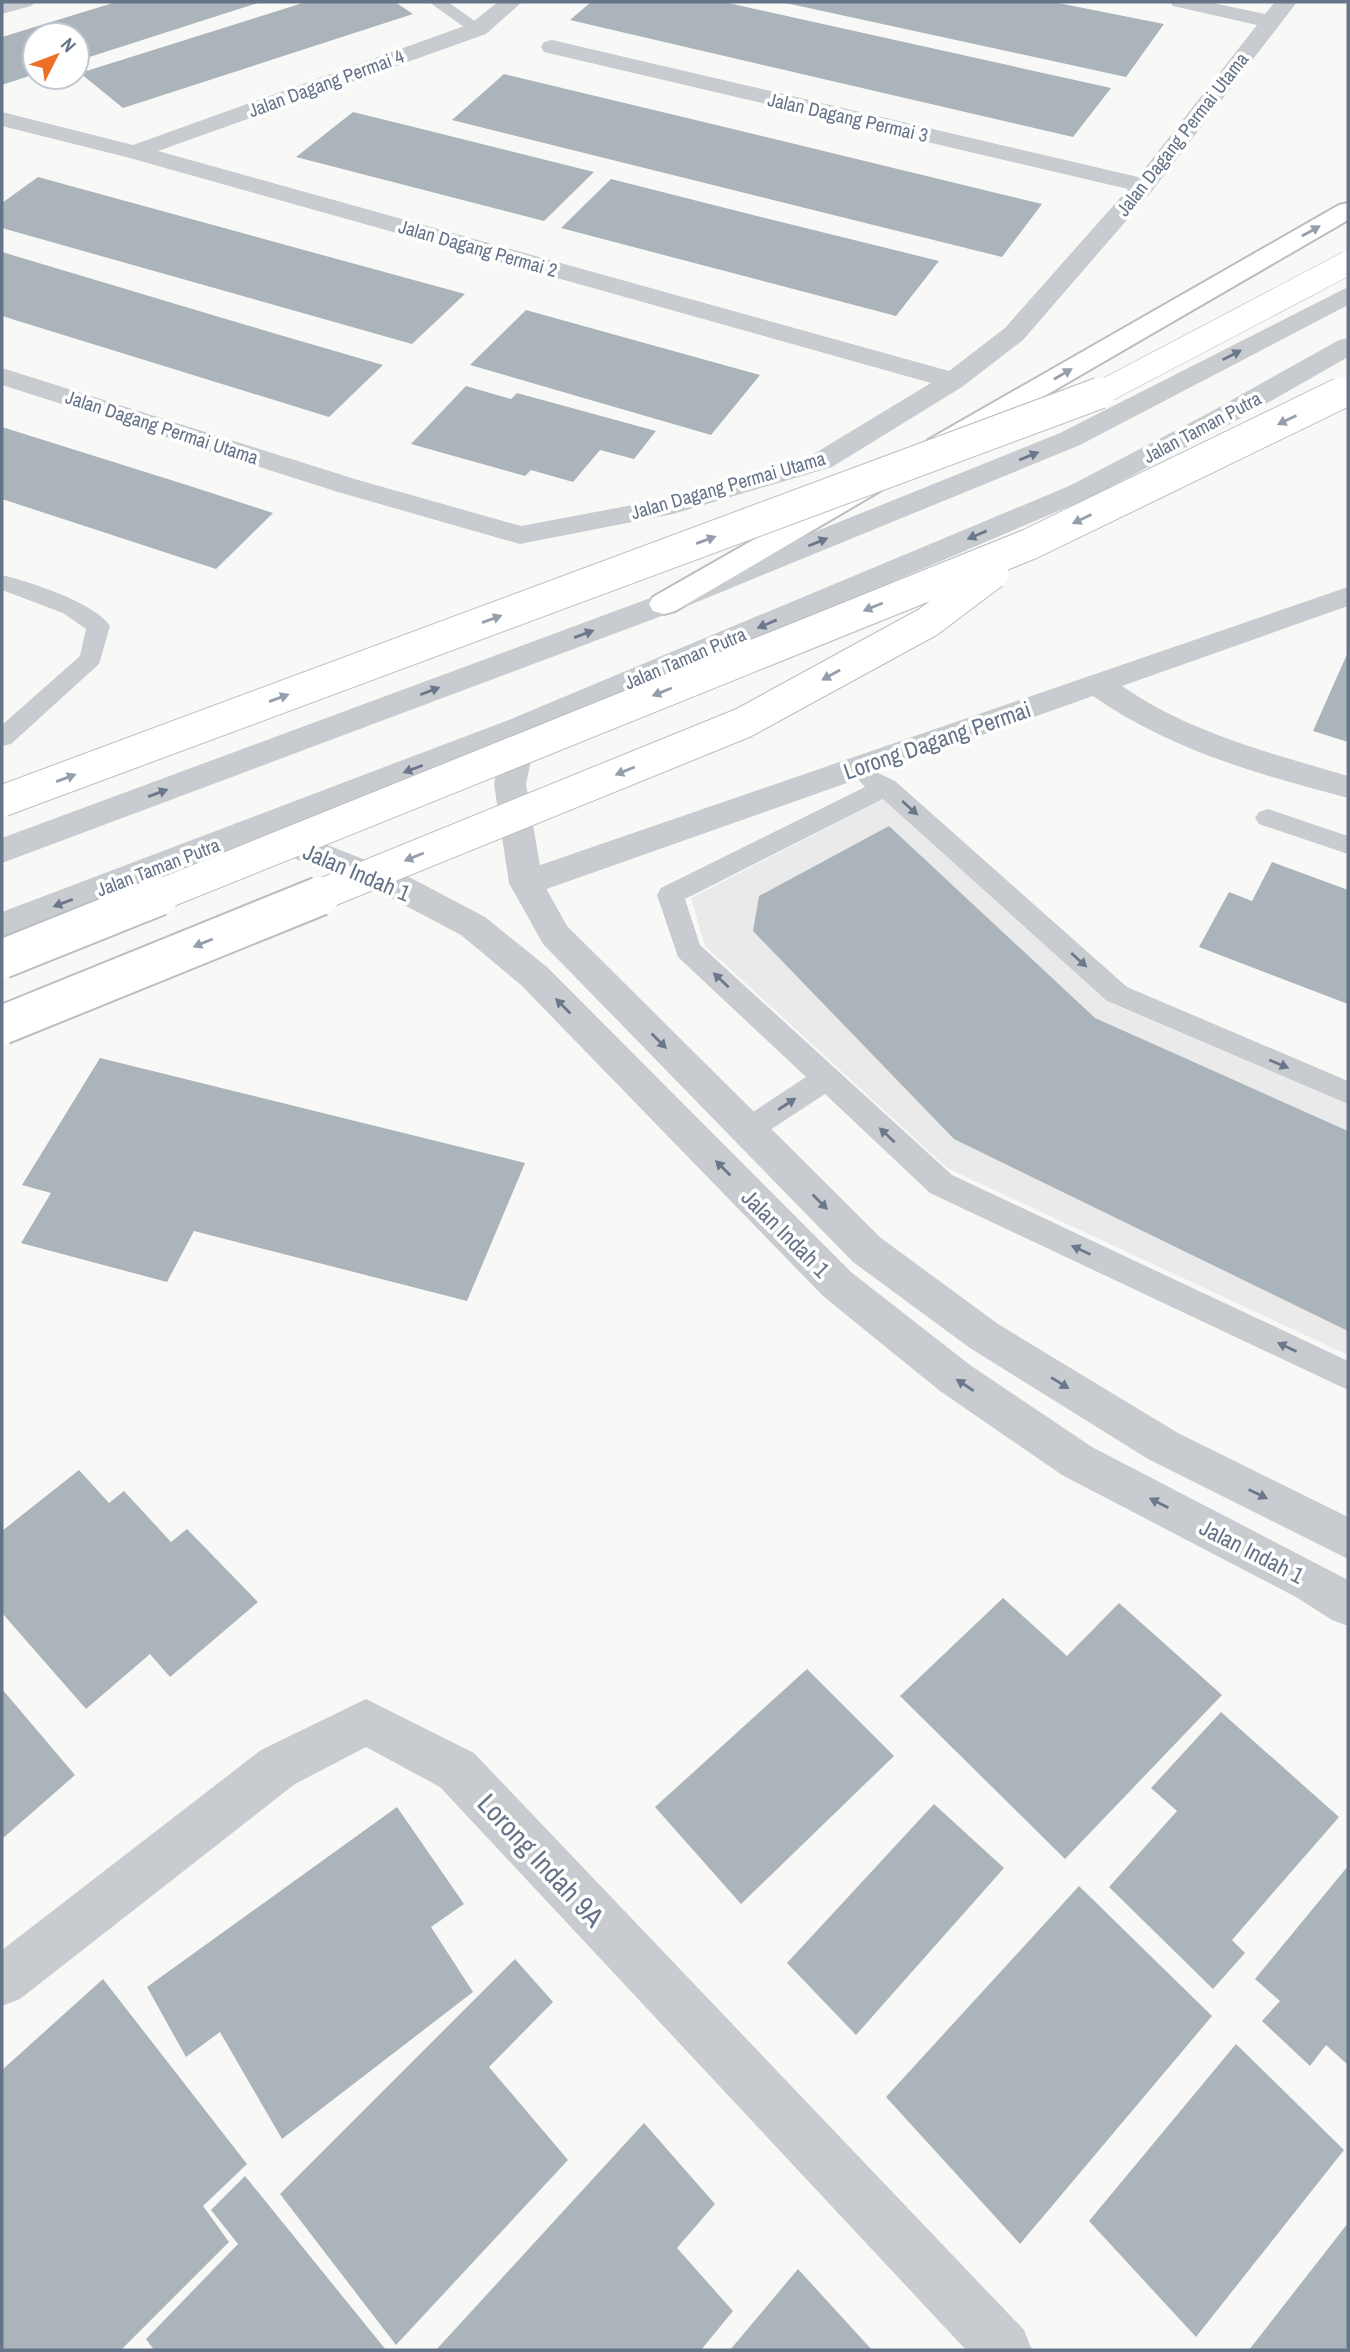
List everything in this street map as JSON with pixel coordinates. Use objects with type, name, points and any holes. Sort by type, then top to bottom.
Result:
[{"type":"highway","points":[[664,604],[1348,210]]},
{"type":"highway","points":[[2,801],[1097,395],[1348,263]]},
{"type":"highway","points":[[2,959],[1030,544],[1348,390]]},
{"type":"highway","points":[[2,1025],[743,723],[928,622],[1030,544]]},
{"type":"street","points":[[2,8],[24,2]]},
{"type":"street","name":"Jalan Dagang Permai 4","points":[[134,152],[478,29],[511,2]]},
{"type":"street","points":[[1180,2],[1271,22]]},
{"type":"street","name":"Jalan Dagang Permai Utama","points":[[2,376],[348,486],[520,534],[663,508],[822,461],[953,381],[1014,334],[1144,186],[1286,2]]},
{"type":"street","name":"Jalan Dagang Permai 3","points":[[552,47],[1144,186]]},
{"type":"street","name":"Jalan Dagang Permai 2","points":[[2,119],[134,152],[953,381]]},
{"type":"street","points":[[2,851],[664,604],[1070,439],[1348,295]]},
{"type":"street","name":"Jalan Taman Putra","points":[[2,926],[522,727],[1079,492],[1215,421],[1348,346]]},
{"type":"street","name":"Lorong Dagang Permai","points":[[526,883],[1348,596]]},
{"type":"street","points":[[1097,684],[1133,709],[1214,747],[1348,787]]},
{"type":"street","name":"Jalan Indah 1","points":[[522,727],[510,784],[526,883],[555,935],[867,1250],[984,1336],[1163,1447],[1348,1539]]},
{"type":"street","name":"Jalan Indah 1","points":[[255,829],[399,887],[472,926],[534,976],[837,1284],[955,1378],[1077,1461],[1312,1582],[1348,1605]]},
{"type":"street","name":"Lorong Indah 9A","points":[[2,1980],[278,1767],[366,1722],[457,1770],[1004,2350]]},
{"type":"lane","points":[[437,2],[478,29]]},
{"type":"lane","points":[[2,582],[71,608],[98,626],[91,659],[2,738]]},
{"type":"lane","points":[[855,769],[887,787],[1117,994],[1348,1093]]},
{"type":"lane","points":[[887,787],[670,895],[688,950],[941,1184],[1348,1376]]},
{"type":"lane","points":[[1268,818],[1348,845]]},
{"type":"lane","points":[[748,1130],[826,1078]]},
{"type":"shaded area","points":[[884,799],[1110,1003],[1348,1104],[1348,1355],[947,1168],[705,946],[691,898]]},
{"type":"building","points":[[116,2],[261,2],[91,57],[91,21],[54,21]]},
{"type":"building","points":[[306,2],[395,2],[413,14],[123,108],[91,82],[91,70]]},
{"type":"building","points":[[591,2],[724,2],[1111,88],[1073,137],[570,20]]},
{"type":"building","points":[[781,2],[1053,2],[1164,24],[1126,77]]},
{"type":"building","points":[[21,31],[21,79],[2,85],[2,37]]},
{"type":"building","points":[[504,74],[1042,204],[1002,257],[452,120]]},
{"type":"building","points":[[353,112],[594,172],[544,221],[296,157]]},
{"type":"building","points":[[38,177],[465,294],[412,344],[2,228],[2,203]]},
{"type":"building","points":[[611,179],[939,261],[896,316],[561,228]]},
{"type":"building","points":[[2,252],[383,365],[329,417],[2,316]]},
{"type":"building","points":[[526,310],[760,375],[711,435],[470,365]]},
{"type":"building","points":[[466,386],[511,399],[517,393],[656,431],[634,459],[600,450],[573,482],[531,470],[525,476],[411,444]]},
{"type":"building","points":[[2,427],[273,513],[216,569],[2,499]]},
{"type":"building","points":[[1348,652],[1348,742],[1313,731]]},
{"type":"building","points":[[889,826],[1095,1018],[1348,1131],[1348,1331],[954,1139],[753,931],[759,896]]},
{"type":"building","points":[[1272,862],[1348,890],[1348,1004],[1199,947],[1229,892],[1252,901]]},
{"type":"building","points":[[100,1058],[525,1163],[467,1301],[194,1231],[167,1282],[21,1243],[51,1193],[22,1185]]},
{"type":"building","points":[[79,1470],[109,1503],[124,1491],[171,1542],[187,1529],[258,1602],[170,1677],[150,1654],[86,1709],[2,1613],[2,1531]]},
{"type":"building","points":[[1003,1598],[1067,1656],[1119,1603],[1222,1695],[1065,1859],[900,1696]]},
{"type":"building","points":[[807,1669],[894,1756],[741,1904],[655,1807]]},
{"type":"building","points":[[2,1689],[75,1775],[2,1839]]},
{"type":"building","points":[[1221,1712],[1339,1817],[1232,1940],[1245,1953],[1213,1989],[1109,1887],[1177,1811],[1151,1788]]},
{"type":"building","points":[[934,1804],[1004,1868],[856,2035],[787,1963]]},
{"type":"building","points":[[397,1807],[464,1904],[431,1927],[473,1992],[282,2139],[220,2032],[186,2057],[147,1987]]},
{"type":"building","points":[[1348,1866],[1348,2065],[1326,2045],[1310,2066],[1262,2021],[1280,2001],[1255,1979]]},
{"type":"building","points":[[1079,1886],[1212,2016],[1020,2244],[886,2097]]},
{"type":"building","points":[[515,1959],[553,2002],[489,2067],[568,2160],[396,2345],[280,2194]]},
{"type":"building","points":[[103,1979],[247,2164],[203,2206],[229,2242],[121,2350],[2,2350],[2,2070]]},
{"type":"building","points":[[1236,2044],[1344,2150],[1196,2337],[1089,2221]]},
{"type":"building","points":[[644,2123],[715,2204],[677,2248],[733,2311],[701,2350],[436,2350]]},
{"type":"building","points":[[245,2176],[386,2350],[154,2350],[146,2339],[238,2244],[211,2210]]},
{"type":"building","points":[[1348,2223],[1348,2350],[1249,2350]]},
{"type":"building","points":[[798,2269],[872,2350],[730,2350]]}]
